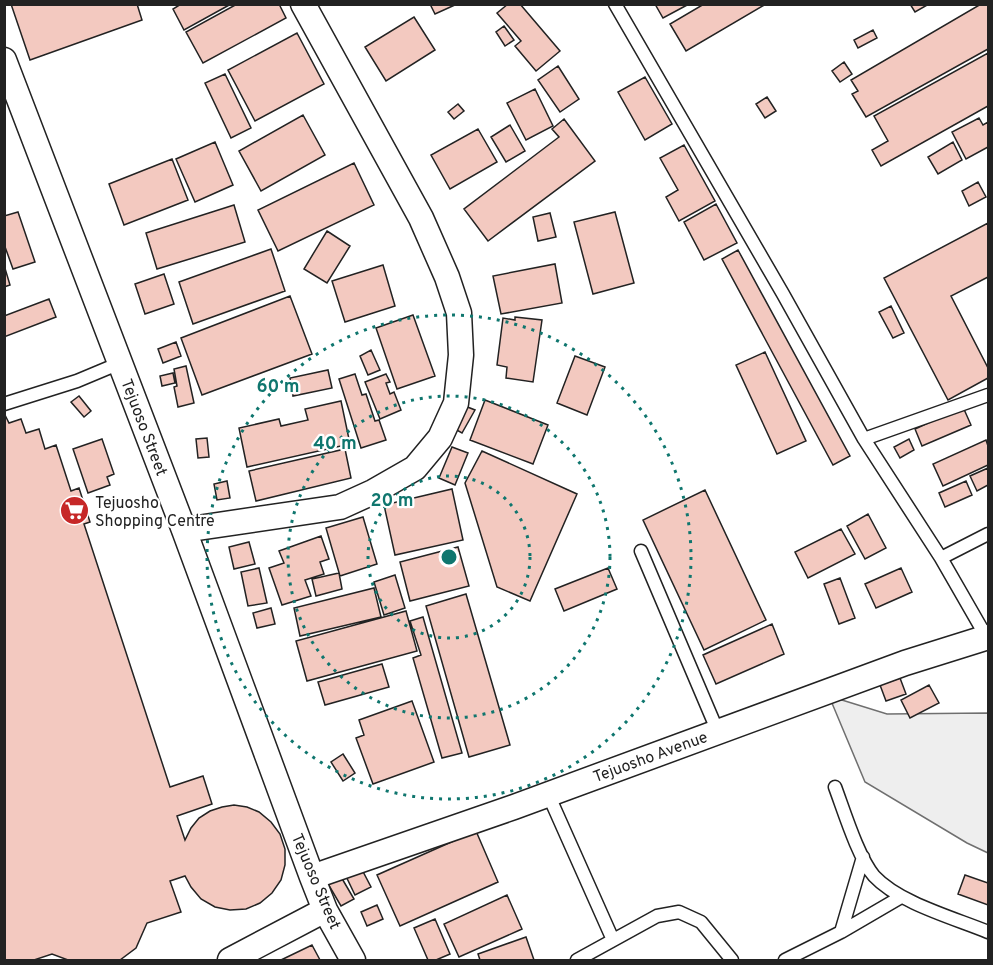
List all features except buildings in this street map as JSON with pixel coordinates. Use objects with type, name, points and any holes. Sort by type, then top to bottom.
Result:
[{"type":"street","points":[[184,530],[340,507],[373,492],[415,468],[440,438],[456,403],[461,355],[459,313],[447,277],[421,219],[303,4]]},
{"type":"street","name":"Tejuoso Street","points":[[4,60],[184,530],[312,877],[325,910],[353,960]]},
{"type":"street","name":"Tejuosho Avenue","points":[[312,877],[548,794],[906,663],[988,637]]},
{"type":"street","points":[[230,960],[325,910]]},
{"type":"lane","points":[[615,4],[864,439],[941,558],[988,637]]},
{"type":"lane","points":[[4,404],[77,381],[120,363]]},
{"type":"lane","points":[[864,439],[988,395]]},
{"type":"lane","points":[[941,558],[988,534]]},
{"type":"lane","points":[[641,551],[718,732]]},
{"type":"lane","points":[[835,788],[863,857],[874,875],[901,897],[988,932]]},
{"type":"lane","points":[[548,794],[613,940]]},
{"type":"lane","points":[[842,932],[863,857]]},
{"type":"lane","points":[[785,960],[842,932],[901,897]]},
{"type":"lane","points":[[577,960],[657,915],[680,912],[701,922],[732,960]]},
{"type":"shaded area","points":[[829,696],[887,714],[988,713],[988,853],[967,843],[865,782]]},
{"type":"place","name":"Tejuosho Shopping Centre","points":[[74,511]]}]
